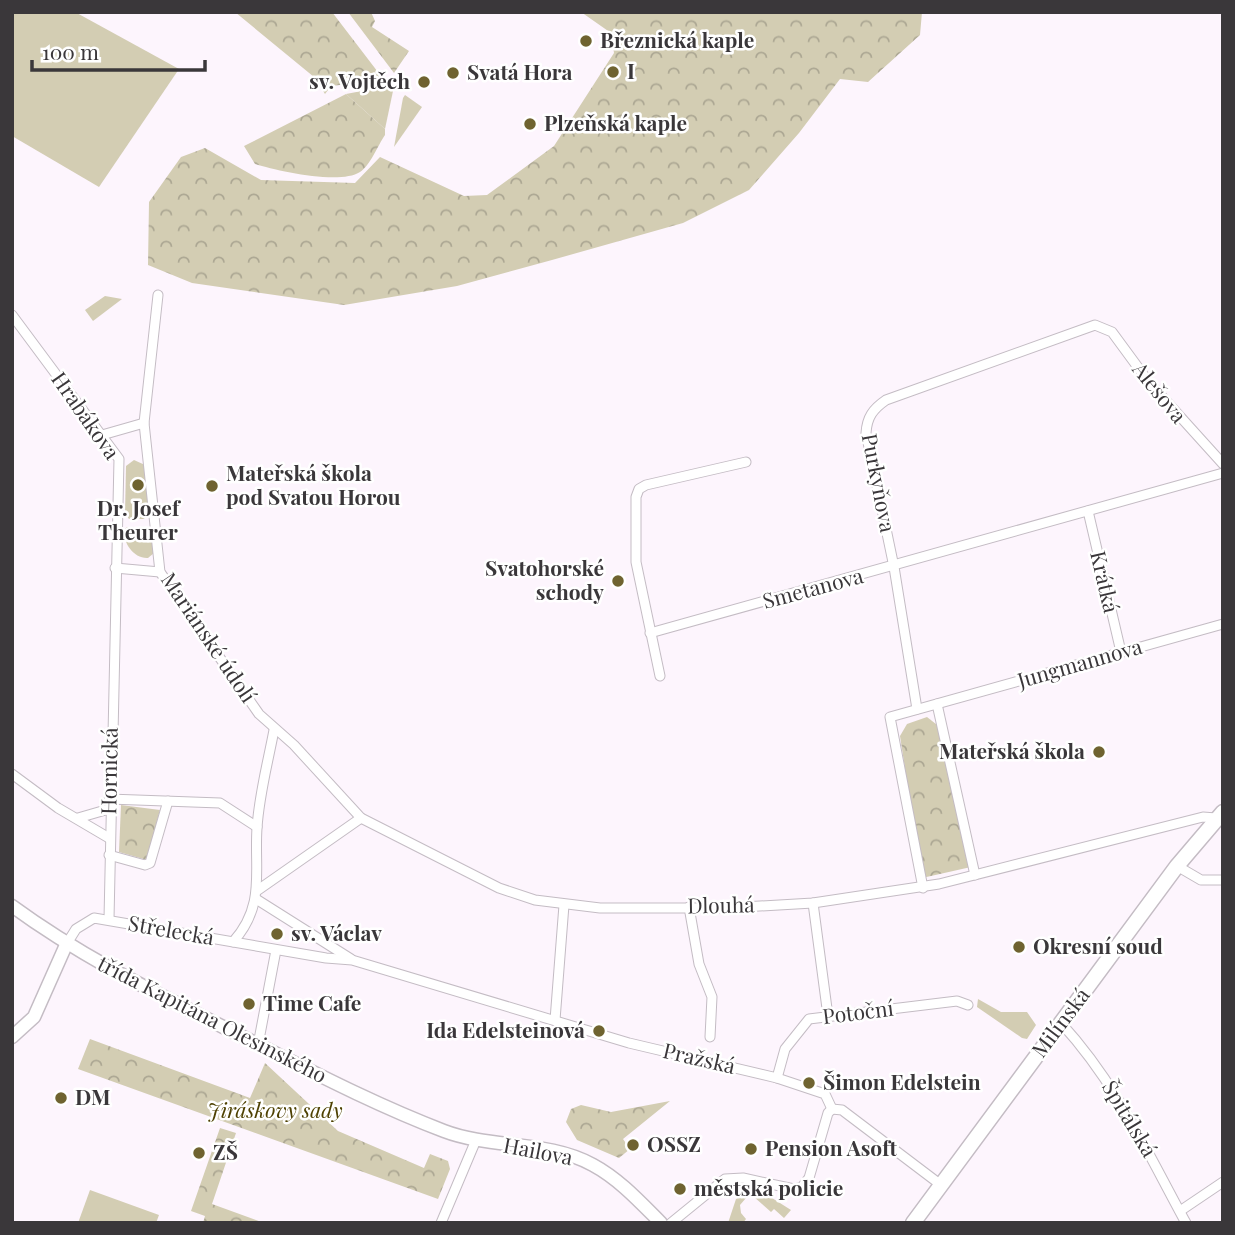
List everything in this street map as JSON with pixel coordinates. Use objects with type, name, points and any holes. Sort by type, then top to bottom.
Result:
[{"type":"main road","name":"Milínská","points":[[913,1223],[1177,866],[1219,815]]},
{"type":"main road","name":"třída Kapitána Olesinského","points":[[12,906],[66,945],[258,1045],[445,1132],[476,1140]]},
{"type":"main road","points":[[12,1037],[33,1017],[66,945]]},
{"type":"main road","name":"Hailova","points":[[476,1140],[554,1151],[591,1164],[618,1181],[661,1223]]},
{"type":"street","name":"Mariánské údolí","points":[[158,295],[144,423],[160,572],[259,714],[294,745],[361,818]]},
{"type":"street","name":"Hrabákova","points":[[12,315],[119,459],[115,568]]},
{"type":"street","name":"Alešova","points":[[1095,325],[1112,332],[1148,382],[1223,464]]},
{"type":"street","name":"Purkyňova","points":[[917,709],[894,567],[866,433],[871,413],[886,400],[1095,325]]},
{"type":"street","points":[[102,435],[144,423]]},
{"type":"street","points":[[660,676],[636,562],[636,497],[639,489],[746,462]]},
{"type":"street","name":"Smetanova","points":[[650,633],[1223,474]]},
{"type":"street","name":"Krátká","points":[[1088,511],[1121,652]]},
{"type":"street","points":[[115,568],[160,572]]},
{"type":"street","name":"Hornická","points":[[109,919],[115,568]]},
{"type":"street","name":"Jungmannova","points":[[923,888],[890,717],[1223,624]]},
{"type":"street","points":[[937,704],[975,875]]},
{"type":"street","points":[[257,895],[257,827],[274,730]]},
{"type":"street","points":[[12,774],[58,808],[109,838]]},
{"type":"street","points":[[109,799],[220,803],[257,827]]},
{"type":"street","points":[[109,855],[145,865],[150,863],[168,801]]},
{"type":"street","points":[[78,818],[109,809]]},
{"type":"street","name":"Dlouhá","points":[[361,818],[499,888],[564,905],[600,908],[813,903],[923,888],[1219,815]]},
{"type":"street","points":[[233,942],[257,895],[361,818]]},
{"type":"street","points":[[1177,866],[1201,880],[1223,880]]},
{"type":"street","points":[[257,895],[352,960]]},
{"type":"street","points":[[813,903],[828,1016]]},
{"type":"street","points":[[556,1016],[564,905]]},
{"type":"street","points":[[689,907],[699,964],[712,997],[710,1037]]},
{"type":"street","points":[[66,945],[76,929],[88,919],[109,919]]},
{"type":"street","name":"Střelecká","points":[[109,919],[276,950],[352,960]]},
{"type":"street","points":[[258,1045],[276,950]]},
{"type":"street","name":"Pražská","points":[[352,960],[393,975],[556,1016],[629,1043],[707,1057],[777,1075],[825,1094],[832,1109],[842,1110],[941,1185]]},
{"type":"street","name":"Potoční","points":[[777,1075],[785,1049],[809,1019],[957,1001],[968,1004]]},
{"type":"street","name":"Špitálská","points":[[1061,1023],[1081,1045],[1134,1121],[1186,1223]]},
{"type":"street","points":[[671,1223],[721,1181],[743,1178],[794,1189],[802,1187],[809,1178],[828,1113],[832,1109]]},
{"type":"street","points":[[441,1223],[476,1140]]},
{"type":"street","points":[[1180,1212],[1223,1182]]},
{"type":"green space","points":[[12,12],[75,12],[179,69],[99,187],[12,136]]},
{"type":"green space","points":[[235,12],[332,12],[384,80],[331,86],[325,94],[314,77]]},
{"type":"green space","points":[[348,12],[371,12],[375,21],[372,27],[409,51],[394,73]]},
{"type":"green space","points":[[581,12],[922,12],[920,35],[868,82],[840,79],[799,133],[749,190],[683,223],[457,286],[344,305],[192,283],[148,265],[149,202],[181,157],[205,148],[261,180],[355,183],[380,157],[464,196],[487,195],[554,146],[614,53],[611,33]]},
{"type":"green space","points":[[388,86],[393,91],[385,129],[346,94]]},
{"type":"green space","points":[[346,94],[385,129],[385,135],[374,155],[360,172],[351,176],[324,177],[255,164],[244,146]]},
{"type":"green space","points":[[405,95],[422,107],[394,147],[403,98]]},
{"type":"green space","points":[[105,296],[122,299],[93,321],[85,310]]},
{"type":"green space","points":[[134,460],[145,465],[152,506],[144,519],[129,519],[125,514],[126,466]]},
{"type":"green space","points":[[127,527],[142,528],[155,541],[154,553],[143,558],[134,553],[125,540],[124,530]]},
{"type":"green space","points":[[927,717],[941,728],[971,867],[922,878],[900,736],[907,724]]},
{"type":"green space","points":[[121,805],[160,810],[147,860],[119,852]]},
{"type":"green space","points":[[978,999],[1001,1012],[1027,1012],[1036,1025],[1027,1039],[1022,1038],[977,1007]]},
{"type":"green space","name":"Jiráskovy sady","points":[[90,1039],[250,1098],[265,1063],[338,1131],[424,1168],[430,1154],[448,1161],[450,1169],[438,1199],[78,1069]]},
{"type":"green space","points":[[670,1101],[623,1139],[630,1149],[619,1158],[577,1140],[566,1122],[571,1109],[581,1105],[611,1112]]},
{"type":"green space","points":[[220,1128],[236,1133],[212,1204],[264,1223],[203,1223],[205,1216],[191,1211]]},
{"type":"green space","points":[[90,1190],[159,1215],[156,1223],[78,1223]]},
{"type":"green space","points":[[746,1191],[772,1198],[791,1210],[784,1218],[774,1209],[771,1212],[754,1197],[746,1198],[740,1205],[741,1213],[746,1219],[743,1223],[728,1223],[736,1199]]},
{"type":"place","name":"Březnická kaple","points":[[586,41]]},
{"type":"place","name":"I","points":[[613,72]]},
{"type":"place","name":"Svatá Hora","points":[[453,73]]},
{"type":"place","name":"sv. Vojtěch","points":[[424,82]]},
{"type":"place","name":"Plzeňská kaple","points":[[530,124]]},
{"type":"place","name":"Dr. Josef Theurer","points":[[138,485]]},
{"type":"place","name":"Mateřská škola pod Svatou Horou","points":[[212,486]]},
{"type":"place","name":"Svatohorské schody","points":[[618,581]]},
{"type":"place","name":"Mateřská škola","points":[[1099,752]]},
{"type":"place","name":"sv. Václav","points":[[277,934]]},
{"type":"place","name":"Okresní soud","points":[[1019,947]]},
{"type":"place","name":"Time Cafe","points":[[249,1004]]},
{"type":"place","name":"Ida Edelsteinová","points":[[599,1031]]},
{"type":"place","name":"Šimon Edelstein","points":[[809,1083]]},
{"type":"place","name":"DM","points":[[61,1098]]},
{"type":"place","name":"OSSZ","points":[[633,1145]]},
{"type":"place","name":"Pension Asoft","points":[[751,1149]]},
{"type":"place","name":"ZŠ","points":[[199,1153]]},
{"type":"place","name":"městská policie","points":[[680,1189]]}]
